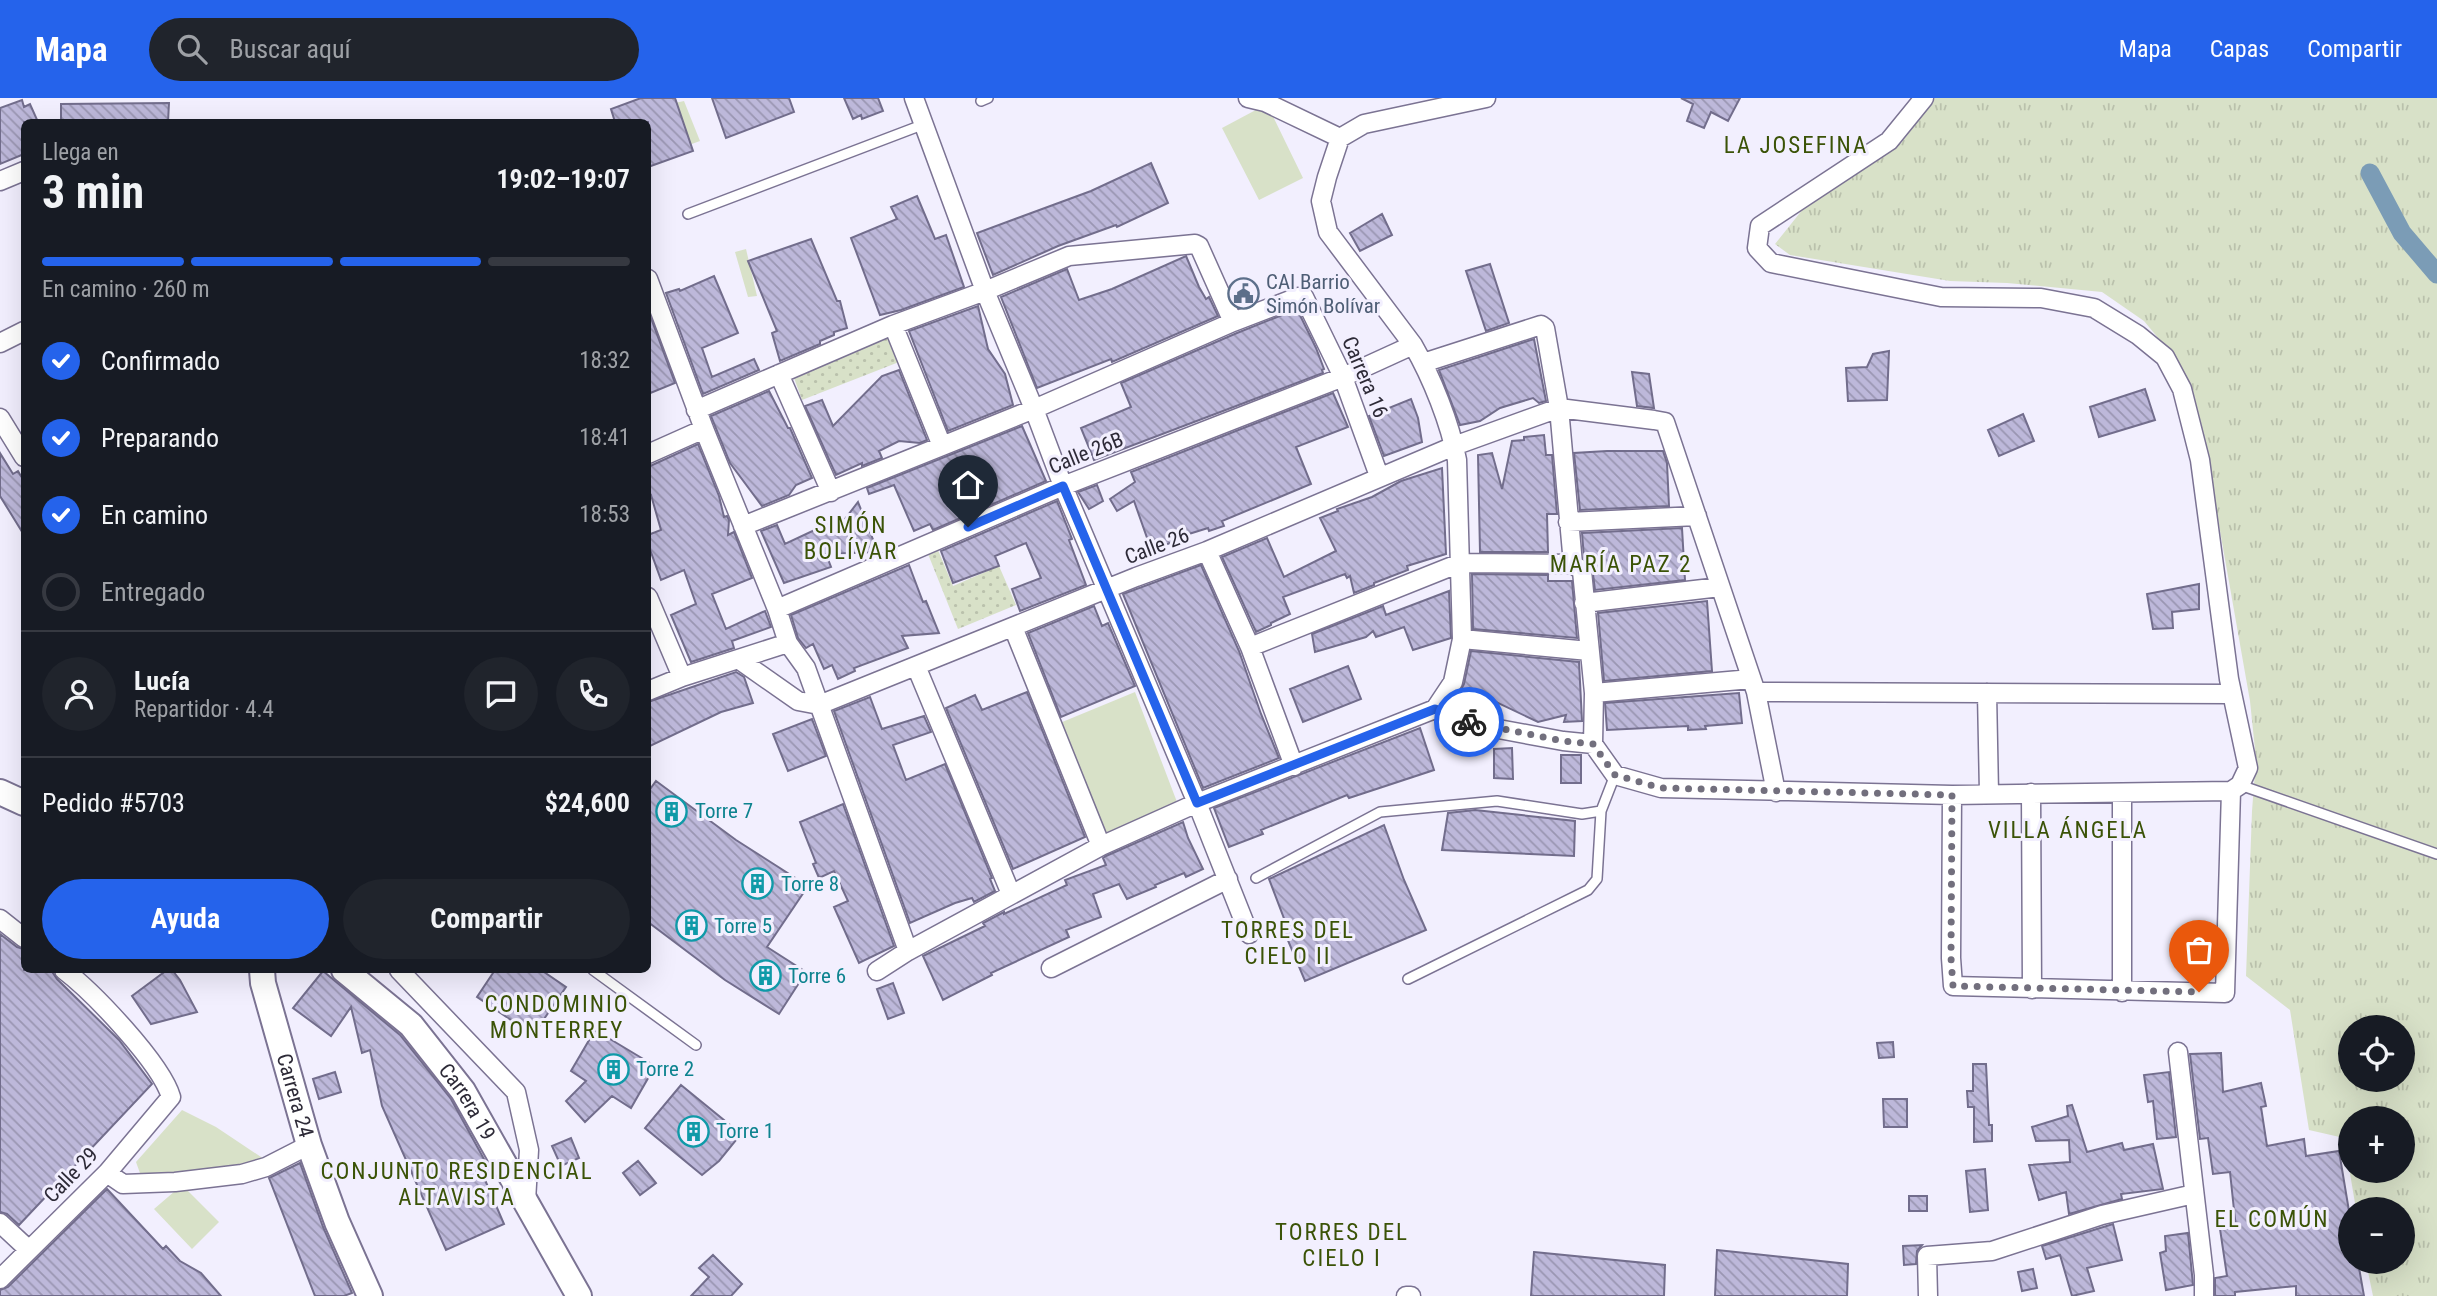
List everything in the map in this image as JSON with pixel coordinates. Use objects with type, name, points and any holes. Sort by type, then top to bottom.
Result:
[{"type":"street","points":[[914,98],[985,291],[1063,486],[1250,934]]},
{"type":"street","points":[[1248,98],[1265,102],[1340,138]]},
{"type":"street","points":[[877,971],[908,951],[1101,846],[1197,803],[1435,709],[1453,682],[1462,639],[1457,460],[1454,446],[1423,363],[1413,345],[1328,232],[1321,201],[1326,177],[1340,138],[1364,124],[1486,98]]},
{"type":"street","points":[[1924,98],[1889,141],[1760,226],[1757,248],[1771,263],[1941,297],[2041,298],[2094,308],[2138,335],[2165,357],[2182,389],[2200,460],[2231,694],[2248,768],[2236,788],[2225,993],[1953,986],[1952,795]]},
{"type":"street","points":[[0,181],[21,171]]},
{"type":"street","points":[[696,410],[893,326],[1069,256],[1191,243],[1199,246],[1233,322],[1034,409],[743,526]]},
{"type":"street","points":[[651,287],[696,410],[777,609],[788,643],[806,668],[908,951]]},
{"type":"street","name":"Carrera 16","points":[[1233,322],[1304,297],[1343,377],[1379,476]]},
{"type":"street","points":[[893,326],[942,446]]},
{"type":"street","points":[[1423,363],[1543,326],[1559,408],[1573,564]]},
{"type":"street","points":[[0,343],[21,332]]},
{"type":"street","name":"Calle 26B","points":[[777,609],[1063,486],[1343,377],[1413,345]]},
{"type":"street","points":[[779,374],[831,492]]},
{"type":"street","points":[[1559,408],[1665,422],[1753,686],[1776,792]]},
{"type":"street","name":"Calle 26","points":[[819,705],[1207,551],[1379,476],[1559,408]]},
{"type":"street","points":[[0,418],[21,452]]},
{"type":"street","points":[[651,453],[704,429]]},
{"type":"street","points":[[1568,523],[1697,516]]},
{"type":"street","points":[[1207,551],[1250,647],[1294,766]]},
{"type":"street","points":[[1250,647],[1460,563],[1573,564],[1582,571],[1594,693],[1593,744],[1615,775],[1661,788],[1776,792],[1952,795],[2122,793],[2236,788]]},
{"type":"street","points":[[1584,603],[1720,587]]},
{"type":"street","points":[[651,610],[682,677]]},
{"type":"street","points":[[1013,627],[1101,846]]},
{"type":"street","points":[[1462,639],[1589,651]]},
{"type":"street","points":[[651,690],[788,643]]},
{"type":"street","points":[[738,659],[798,701],[819,705]]},
{"type":"street","points":[[916,666],[1011,894]]},
{"type":"street","points":[[1594,693],[1753,686],[1987,693],[2231,694]]},
{"type":"street","points":[[1987,693],[1989,793]]},
{"type":"street","points":[[1435,709],[1477,725],[1593,744]]},
{"type":"street","points":[[0,792],[21,802]]},
{"type":"street","points":[[2031,793],[2032,989]]},
{"type":"street","points":[[2122,793],[2122,992]]},
{"type":"street","points":[[1051,968],[1228,879]]},
{"type":"street","points":[[0,919],[21,936]]},
{"type":"street","name":"Calle 29","points":[[0,1279],[107,1173],[170,1099],[171,1094],[155,1067],[85,986],[68,973]]},
{"type":"street","name":"Carrera 24","points":[[262,973],[310,1145],[337,1222],[370,1296]]},
{"type":"street","name":"Carrera 19","points":[[348,973],[411,1025],[463,1091],[579,1296]]},
{"type":"street","points":[[402,973],[516,1092],[529,1150],[526,1200]]},
{"type":"street","points":[[2178,1052],[2204,1296]]},
{"type":"street","points":[[107,1173],[123,1184],[175,1182],[242,1174],[267,1167],[310,1145]]},
{"type":"street","points":[[1928,1296],[1927,1256],[1992,1251],[2102,1215],[2194,1194]]},
{"type":"street","points":[[0,1223],[29,1250]]},
{"type":"lane","points":[[688,214],[922,125]]},
{"type":"lane","points":[[1408,979],[1588,890],[1597,879],[1601,811],[1615,775]]},
{"type":"lane","points":[[2236,788],[2437,854]]},
{"type":"lane","points":[[1256,878],[1380,812],[1497,801],[1583,814],[1601,811]]},
{"type":"lane","points":[[597,973],[696,1045]]},
{"type":"green space","points":[[1935,98],[2437,98],[2437,1296],[2373,1296],[2368,1274],[2415,1274],[2415,1197],[2354,1197],[2352,1183],[2415,1183],[2415,1106],[2338,1106],[2338,1137],[2309,1130],[2290,1010],[2246,976],[2256,759],[2250,701],[2201,423],[2174,357],[2144,321],[2102,292],[2007,283],[1950,281],[1790,255],[1775,244],[1807,204],[1901,143]]},
{"type":"green space","points":[[684,101],[700,141],[689,145],[675,103]]},
{"type":"green space","points":[[1267,104],[1303,178],[1259,200],[1222,128]]},
{"type":"green space","points":[[746,249],[757,296],[748,297],[735,252]]},
{"type":"green space","points":[[887,335],[899,362],[802,400],[793,375]]},
{"type":"green space","points":[[938,550],[953,586],[999,566],[1016,605],[958,629],[928,554]]},
{"type":"green space","points":[[1135,692],[1177,802],[1103,842],[1055,725]]},
{"type":"green space","points":[[182,1110],[216,1127],[264,1159],[235,1168],[141,1176],[136,1162]]},
{"type":"green space","points":[[182,1185],[219,1222],[192,1249],[154,1209]]},
{"type":"building","points":[[641,98],[675,98],[693,151],[651,166],[651,119],[614,119],[611,109]]},
{"type":"building","points":[[712,98],[789,98],[794,112],[726,138]]},
{"type":"building","points":[[844,98],[878,98],[883,111],[862,119],[861,115],[853,119]]},
{"type":"building","points":[[1681,98],[1740,98],[1728,121],[1711,112],[1704,128],[1687,121],[1693,104]]},
{"type":"building","points":[[22,100],[24,107],[30,104],[37,119],[21,119],[21,155],[0,164],[0,108]]},
{"type":"building","points":[[169,103],[168,119],[61,119],[61,104]]},
{"type":"building","points":[[1151,163],[1168,203],[1117,227],[1116,225],[1058,246],[993,275],[977,233],[1091,191]]},
{"type":"building","points":[[917,196],[935,239],[946,235],[964,287],[880,315],[851,238],[897,219],[891,207]]},
{"type":"building","points":[[1382,214],[1392,235],[1360,251],[1350,233]]},
{"type":"building","points":[[811,239],[837,301],[840,301],[847,328],[834,332],[834,335],[820,341],[820,344],[780,361],[772,333],[777,331],[748,261]]},
{"type":"building","points":[[1186,256],[1199,287],[1206,299],[1209,297],[1218,316],[1112,362],[1111,359],[1037,388],[1001,297],[1067,269],[1079,300],[1112,289]]},
{"type":"building","points":[[1490,264],[1509,323],[1486,331],[1466,271]]},
{"type":"building","points":[[714,276],[738,333],[702,348],[712,377],[754,359],[759,370],[703,394],[666,293],[679,289],[680,291]]},
{"type":"building","name":"CAI Barrio Simón Bolívar","points":[[1249,283],[1256,301],[1239,308],[1231,289]]},
{"type":"building","points":[[978,306],[988,349],[1005,374],[1013,405],[948,431],[909,331]]},
{"type":"building","points":[[1297,309],[1316,348],[1323,373],[1094,460],[1081,428],[1131,407],[1121,383]]},
{"type":"building","points":[[651,318],[675,383],[651,393]]},
{"type":"building","points":[[1534,339],[1546,401],[1539,403],[1533,398],[1500,408],[1480,421],[1460,425],[1439,370]]},
{"type":"building","points":[[1889,351],[1887,400],[1848,401],[1846,368],[1867,367],[1873,354]]},
{"type":"building","points":[[899,370],[927,440],[920,443],[899,441],[879,451],[882,458],[862,466],[862,463],[836,475],[805,406],[822,400],[833,426],[882,376]]},
{"type":"building","points":[[1632,372],[1649,374],[1654,408],[1637,406]]},
{"type":"building","points":[[2145,389],[2155,420],[2099,437],[2090,407]]},
{"type":"building","points":[[769,391],[790,428],[812,478],[796,485],[789,495],[762,506],[730,463],[711,416]]},
{"type":"building","points":[[1333,393],[1348,427],[1296,447],[1311,484],[1222,521],[1224,526],[1176,538],[1177,541],[1151,549],[1134,501],[1117,511],[1110,499],[1135,482],[1131,472]]},
{"type":"building","points":[[1411,399],[1422,442],[1384,456],[1369,416]]},
{"type":"building","points":[[2023,414],[2034,441],[1999,456],[1988,430]]},
{"type":"building","points":[[1022,426],[1046,481],[933,530],[930,524],[914,531],[894,485],[869,494],[867,488]]},
{"type":"building","points":[[1544,435],[1546,455],[1552,455],[1557,514],[1547,514],[1548,552],[1480,552],[1478,455],[1492,453],[1502,489],[1512,441]]},
{"type":"building","points":[[698,444],[719,496],[724,517],[727,516],[729,520],[728,535],[734,532],[752,578],[712,594],[726,629],[765,611],[771,627],[732,641],[734,648],[691,662],[671,615],[696,604],[684,570],[661,580],[651,552],[651,534],[661,530],[651,495],[651,466]]},
{"type":"building","points":[[1663,451],[1667,463],[1669,506],[1580,510],[1574,453]]},
{"type":"building","points":[[0,453],[13,474],[18,471],[21,476],[21,530],[0,496]]},
{"type":"building","points":[[1442,468],[1446,554],[1407,566],[1408,570],[1354,593],[1350,576],[1347,578],[1345,574],[1283,597],[1290,614],[1256,632],[1222,557],[1267,538],[1284,577],[1336,551],[1320,518],[1372,497],[1401,481]]},
{"type":"building","points":[[1097,485],[1103,501],[1089,509],[1078,492]]},
{"type":"building","points":[[1057,501],[1086,585],[1020,611],[1012,589],[1041,578],[1026,543],[995,556],[999,566],[953,583],[941,551]]},
{"type":"building","points":[[858,502],[878,552],[826,554],[831,567],[784,583],[761,531],[777,525],[785,544],[836,520],[838,528]]},
{"type":"building","points":[[1682,528],[1685,580],[1595,590],[1592,566],[1584,558],[1582,533]]},
{"type":"building","points":[[909,565],[923,602],[926,601],[939,633],[902,636],[908,648],[854,668],[855,671],[838,679],[832,665],[824,669],[813,644],[806,648],[798,638],[791,615]]},
{"type":"building","points":[[1201,565],[1239,651],[1279,758],[1203,788],[1123,594]]},
{"type":"building","points":[[1472,574],[1548,575],[1548,581],[1572,581],[1577,638],[1473,629]]},
{"type":"building","points":[[2199,584],[2199,609],[2172,612],[2173,628],[2153,629],[2147,594]]},
{"type":"building","points":[[1449,591],[1451,638],[1413,650],[1404,627],[1376,637],[1373,631],[1366,637],[1315,652],[1312,634],[1383,606],[1386,615]]},
{"type":"building","points":[[1707,601],[1712,671],[1604,681],[1598,613]]},
{"type":"building","points":[[1094,606],[1102,626],[1108,623],[1135,686],[1061,717],[1028,633]]},
{"type":"building","points":[[1471,651],[1579,662],[1582,721],[1564,722],[1566,715],[1538,722],[1492,700],[1492,712],[1472,711],[1458,705],[1458,695],[1464,684]]},
{"type":"building","points":[[1348,666],[1361,699],[1303,722],[1290,689]]},
{"type":"building","points":[[736,672],[744,677],[753,703],[721,712],[651,746],[651,701]]},
{"type":"building","points":[[1027,692],[1085,837],[1013,869],[946,708],[975,695],[982,710]]},
{"type":"building","points":[[1739,693],[1742,723],[1688,730],[1688,726],[1607,730],[1605,703]]},
{"type":"building","points":[[870,697],[882,729],[924,716],[931,732],[893,745],[906,780],[945,764],[995,891],[974,902],[972,898],[955,903],[910,923],[834,711]]},
{"type":"building","points":[[812,719],[826,756],[788,771],[773,734]]},
{"type":"building","points":[[1420,728],[1434,770],[1349,798],[1347,795],[1261,830],[1263,834],[1229,847],[1214,808]]},
{"type":"building","points":[[1512,748],[1513,779],[1494,778],[1494,749]]},
{"type":"building","points":[[1561,755],[1581,755],[1581,783],[1561,783]]},
{"type":"building","points":[[656,781],[736,840],[808,886],[767,947],[806,972],[779,1014],[725,980],[651,924],[651,788]]},
{"type":"building","points":[[843,804],[894,946],[859,963],[834,907],[848,901],[834,871],[819,878],[800,822]]},
{"type":"building","points":[[1475,810],[1575,821],[1574,856],[1442,850],[1448,813]]},
{"type":"building","points":[[1183,822],[1203,869],[1186,877],[1184,873],[1127,899],[1119,884],[1093,894],[1101,917],[1066,930],[1069,937],[991,973],[992,975],[943,1000],[923,956],[985,926],[983,923],[1004,912],[1067,885],[1065,880],[1106,865],[1103,858],[1106,856]]},
{"type":"building","points":[[1384,825],[1426,930],[1305,981],[1284,931],[1288,929],[1269,879]]},
{"type":"building","points":[[0,934],[21,948],[21,973],[53,973],[119,1040],[152,1084],[19,1225],[7,1214],[0,1212]]},
{"type":"building","points":[[163,973],[174,973],[197,1012],[151,1024],[132,996]]},
{"type":"building","points":[[321,973],[325,973],[400,1035],[451,1099],[490,1170],[482,1173],[504,1224],[446,1250],[382,1106],[370,1050],[362,1053],[351,1007],[331,1036],[293,1008]]},
{"type":"building","points":[[493,973],[545,973],[566,987],[533,1035],[477,997]]},
{"type":"building","points":[[893,983],[904,1013],[888,1019],[877,989]]},
{"type":"building","name":"Torre 2","points":[[595,1030],[655,1066],[631,1108],[612,1096],[585,1122],[566,1101],[586,1081],[571,1071]]},
{"type":"building","points":[[1893,1042],[1894,1057],[1879,1058],[1877,1043]]},
{"type":"building","points":[[2221,1053],[2223,1092],[2261,1083],[2266,1106],[2261,1107],[2267,1146],[2304,1139],[2306,1156],[2338,1151],[2338,1183],[2344,1183],[2347,1197],[2338,1197],[2338,1274],[2360,1274],[2364,1296],[2296,1296],[2296,1286],[2235,1292],[2235,1296],[2215,1296],[2215,1278],[2227,1276],[2220,1229],[2236,1228],[2230,1172],[2213,1174],[2208,1138],[2200,1139],[2190,1054]]},
{"type":"building","points":[[1973,1064],[1986,1064],[1992,1141],[1974,1142],[1974,1107],[1968,1107],[1967,1091],[1973,1091]]},
{"type":"building","points":[[335,1072],[341,1092],[319,1099],[313,1079]]},
{"type":"building","points":[[2169,1072],[2176,1137],[2157,1139],[2153,1101],[2148,1102],[2144,1075]]},
{"type":"building","name":"Torre 1","points":[[681,1085],[741,1134],[719,1161],[702,1175],[645,1128]]},
{"type":"building","points":[[1883,1099],[1907,1099],[1907,1127],[1884,1127]]},
{"type":"building","points":[[2072,1105],[2087,1152],[2122,1143],[2124,1150],[2153,1144],[2163,1189],[2121,1194],[2122,1199],[2069,1214],[2066,1192],[2039,1200],[2029,1165],[2070,1162],[2069,1140],[2036,1141],[2032,1127],[2068,1116],[2067,1106]]},
{"type":"building","points":[[571,1138],[579,1158],[561,1166],[552,1146]]},
{"type":"building","points":[[638,1161],[656,1183],[640,1195],[623,1173]]},
{"type":"building","points":[[300,1163],[323,1227],[352,1293],[344,1296],[315,1296],[269,1178]]},
{"type":"building","points":[[1985,1169],[1988,1210],[1970,1212],[1966,1171]]},
{"type":"building","points":[[107,1189],[163,1249],[166,1246],[180,1261],[201,1273],[221,1296],[0,1296],[0,1290],[8,1287]]},
{"type":"building","points":[[1909,1196],[1927,1196],[1927,1211],[1909,1211]]},
{"type":"building","points":[[2113,1224],[2122,1260],[2087,1268],[2094,1291],[2072,1296],[2060,1255],[2046,1259],[2042,1246]]},
{"type":"building","points":[[2188,1233],[2193,1285],[2166,1290],[2160,1253],[2166,1251],[2165,1236]]},
{"type":"building","points":[[1922,1245],[1917,1251],[1916,1264],[1904,1265],[1903,1246]]},
{"type":"building","points":[[1717,1250],[1848,1264],[1847,1296],[1715,1296]]},
{"type":"building","points":[[1534,1252],[1665,1265],[1664,1296],[1531,1296]]},
{"type":"building","points":[[713,1255],[742,1284],[731,1296],[691,1296],[709,1277],[699,1268]]},
{"type":"building","points":[[2033,1269],[2037,1288],[2022,1291],[2018,1272]]},
{"type":"waterway","points":[[2370,173],[2402,233],[2437,274]]},
{"type":"way so far","points":[[1469,722],[1563,741],[1593,744],[1615,775],[1661,788],[1952,795],[1953,986],[2199,992]]},
{"type":"place","name":"CAI Barrio Simón Bolívar","points":[[1243,294]]},
{"type":"place","name":"Torre 7","points":[[672,811]]},
{"type":"place","name":"Torre 8","points":[[758,884]]},
{"type":"place","name":"Torre 5","points":[[691,926]]},
{"type":"place","name":"Torre 6","points":[[765,976]]},
{"type":"place","name":"Torre 2","points":[[613,1069]]},
{"type":"place","name":"Torre 1","points":[[693,1131]]},
{"type":"district","name":"LA JOSEFINA","points":[[1796,145]]},
{"type":"district","name":"SIMÓN BOLÍVAR","points":[[851,538]]},
{"type":"district","name":"MARÍA PAZ 2","points":[[1621,564]]},
{"type":"district","name":"VILLA ÁNGELA","points":[[2068,830]]},
{"type":"district","name":"TORRES DEL CIELO II","points":[[1288,943]]},
{"type":"district","name":"CONDOMINIO MONTERREY","points":[[557,1017]]},
{"type":"district","name":"CONJUNTO RESIDENCIAL ALTAVISTA","points":[[457,1184]]},
{"type":"district","name":"EL COMÚN","points":[[2272,1219]]},
{"type":"district","name":"TORRES DEL CIELO I","points":[[1342,1245]]},
{"type":"route","points":[[968,527],[1063,486],[1197,803],[1435,709],[1469,722]]}]
